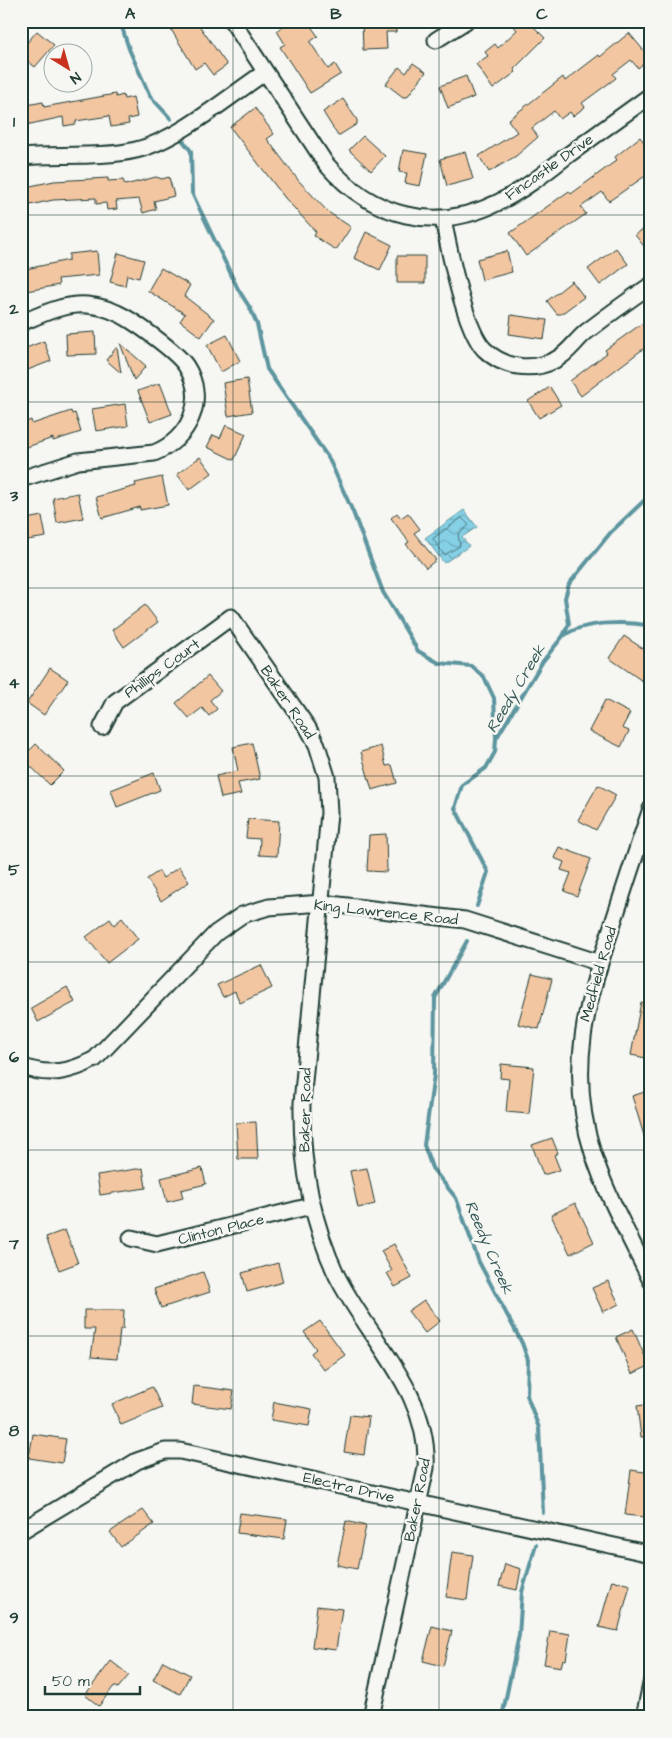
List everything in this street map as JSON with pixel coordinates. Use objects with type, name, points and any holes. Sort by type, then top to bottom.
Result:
[{"type":"street","name":"Fincastle Drive","points":[[232,21],[264,73],[326,164],[342,182],[362,198],[391,211],[413,217],[443,219],[482,210],[506,198],[526,186],[651,95]]},
{"type":"street","points":[[436,40],[466,21]]},
{"type":"street","points":[[21,157],[119,153],[137,150],[168,136],[264,73]]},
{"type":"street","points":[[443,219],[450,255],[476,338],[483,348],[503,362],[532,367],[556,360],[584,334],[651,285]]},
{"type":"street","points":[[21,323],[72,306],[87,305],[117,312],[178,356],[191,376],[196,398],[193,415],[185,431],[178,440],[163,449],[154,453],[78,461],[21,479]]},
{"type":"street","name":"Phillips Court","points":[[102,727],[115,702],[231,618]]},
{"type":"street","name":"Baker Road","points":[[231,618],[308,728],[322,759],[328,785],[329,814],[302,1103],[302,1148],[311,1206],[338,1276],[417,1406],[427,1454],[371,1717]]},
{"type":"street","name":"Medfield Road","points":[[651,809],[585,1013],[582,1034],[581,1089],[593,1154],[651,1281]]},
{"type":"street","name":"King Lawrence Road","points":[[21,1066],[42,1072],[57,1073],[82,1066],[95,1059],[216,933],[242,915],[269,907],[322,903],[465,920],[600,963]]},
{"type":"street","name":"Clinton Place","points":[[130,1238],[157,1244],[311,1206]]},
{"type":"street","name":"Electra Drive","points":[[21,1531],[137,1461],[165,1451],[180,1451],[651,1554]]},
{"type":"street","points":[[644,1717],[651,1684]]},
{"type":"water","points":[[464,510],[477,527],[462,537],[469,546],[444,563],[425,538]]},
{"type":"building","points":[[166,21],[196,21],[227,65],[213,75],[204,63],[195,69]]},
{"type":"building","points":[[291,21],[307,21],[318,36],[310,42],[328,69],[335,64],[341,74],[310,93],[280,47],[285,44],[277,31]]},
{"type":"building","points":[[362,21],[396,21],[396,32],[386,32],[387,49],[363,50]]},
{"type":"building","points":[[509,21],[528,21],[545,38],[514,69],[516,72],[493,89],[476,64],[488,56],[485,52],[495,44],[498,48],[517,30]]},
{"type":"building","points":[[37,31],[50,42],[42,42],[42,59],[35,67],[21,56],[21,50]]},
{"type":"building","points":[[629,33],[650,58],[638,68],[631,60],[613,74],[616,78],[582,103],[585,107],[573,116],[570,112],[560,119],[554,111],[532,128],[538,137],[516,156],[489,172],[479,156],[517,132],[508,120],[563,77],[565,81],[599,55],[600,57]]},
{"type":"building","points":[[413,63],[426,72],[407,97],[403,97],[386,84],[399,67],[406,73]]},
{"type":"building","points":[[466,76],[474,97],[448,108],[440,86]]},
{"type":"building","points":[[115,94],[116,97],[123,95],[124,99],[133,97],[137,117],[128,119],[129,124],[111,127],[109,116],[76,121],[76,124],[64,126],[63,117],[21,126],[21,106],[43,102],[44,107]]},
{"type":"building","points":[[343,99],[357,120],[357,124],[338,136],[323,112]]},
{"type":"building","points":[[255,108],[274,134],[267,139],[298,180],[328,212],[351,227],[336,250],[314,236],[316,232],[285,198],[230,127]]},
{"type":"building","points":[[363,136],[385,156],[371,171],[349,150]]},
{"type":"building","points":[[640,137],[651,152],[651,172],[609,201],[602,192],[581,207],[586,214],[526,256],[510,233],[569,191],[571,194],[617,160],[615,157]]},
{"type":"building","points":[[403,150],[427,154],[420,186],[405,183],[407,173],[399,172]]},
{"type":"building","points":[[465,152],[473,179],[447,186],[440,159]]},
{"type":"building","points":[[156,177],[162,179],[169,177],[174,196],[154,201],[156,209],[143,213],[139,199],[116,201],[117,209],[107,210],[106,203],[96,204],[96,198],[53,200],[21,207],[21,188],[54,181],[108,178],[108,181],[123,180],[125,185]]},
{"type":"building","points":[[651,223],[651,255],[635,235]]},
{"type":"building","points":[[366,232],[392,245],[380,270],[354,258]]},
{"type":"building","points":[[616,248],[628,264],[600,285],[588,269]]},
{"type":"building","points":[[97,251],[99,275],[58,279],[59,285],[21,292],[21,270],[69,260],[69,254]]},
{"type":"building","points":[[507,251],[512,272],[482,280],[477,259]]},
{"type":"building","points":[[118,253],[144,260],[139,278],[127,275],[125,286],[110,282]]},
{"type":"building","points":[[397,256],[425,256],[425,283],[397,283]]},
{"type":"building","points":[[161,268],[190,285],[184,296],[214,319],[201,337],[180,321],[185,314],[148,291]]},
{"type":"building","points":[[572,281],[584,297],[561,314],[557,314],[547,301]]},
{"type":"building","points":[[511,315],[547,320],[544,339],[509,334]]},
{"type":"building","points":[[651,317],[651,343],[581,396],[570,381],[607,353],[605,350]]},
{"type":"building","points":[[95,332],[96,354],[67,355],[66,334]]},
{"type":"building","points":[[227,335],[240,361],[221,372],[207,345]]},
{"type":"building","points":[[44,341],[51,361],[25,371],[21,362],[21,350]]},
{"type":"building","points":[[120,343],[146,366],[134,380]]},
{"type":"building","points":[[117,347],[121,373],[106,360]]},
{"type":"building","points":[[247,379],[252,412],[228,416],[223,383]]},
{"type":"building","points":[[160,383],[172,414],[150,422],[138,391]]},
{"type":"building","points":[[550,387],[561,405],[539,418],[528,401]]},
{"type":"building","points":[[125,404],[128,426],[96,431],[92,409]]},
{"type":"building","points":[[71,411],[72,414],[75,413],[81,432],[53,441],[53,438],[21,449],[21,424],[31,420],[32,424]]},
{"type":"building","points":[[226,425],[246,434],[234,460],[207,447],[213,435],[220,438]]},
{"type":"building","points":[[200,457],[212,473],[189,490],[177,474]]},
{"type":"building","points":[[162,477],[168,505],[140,510],[140,507],[102,518],[96,497],[136,486],[135,483]]},
{"type":"building","points":[[78,493],[83,518],[57,523],[53,498]]},
{"type":"building","points":[[397,513],[401,518],[408,513],[420,529],[414,533],[436,560],[426,568],[406,544],[409,542],[391,518]]},
{"type":"building","points":[[42,516],[46,537],[21,541],[21,520]]},
{"type":"building","points":[[145,605],[158,622],[124,647],[112,630]]},
{"type":"building","points":[[624,636],[651,654],[645,662],[651,666],[651,687],[609,658]]},
{"type":"building","points":[[50,668],[68,680],[44,715],[27,703]]},
{"type":"building","points":[[208,676],[221,691],[210,700],[217,709],[209,716],[202,708],[189,718],[176,703]]},
{"type":"building","points":[[605,700],[630,713],[622,728],[629,731],[621,747],[589,731]]},
{"type":"building","points":[[252,743],[260,779],[238,783],[241,794],[221,798],[216,776],[238,771],[233,747]]},
{"type":"building","points":[[36,744],[64,771],[50,785],[22,758]]},
{"type":"building","points":[[381,746],[386,766],[392,765],[397,783],[372,790],[361,752]]},
{"type":"building","points":[[154,773],[160,790],[117,807],[111,790]]},
{"type":"building","points":[[598,785],[616,795],[596,830],[578,820]]},
{"type":"building","points":[[248,819],[279,821],[277,856],[259,855],[260,839],[246,838]]},
{"type":"building","points":[[386,834],[387,872],[367,871],[369,835]]},
{"type":"building","points":[[559,847],[591,859],[577,896],[564,891],[571,873],[561,870],[564,862],[554,858]]},
{"type":"building","points":[[179,867],[189,882],[161,901],[147,879],[159,871],[163,878]]},
{"type":"building","points":[[122,918],[138,939],[107,963],[86,937],[110,919],[114,925]]},
{"type":"building","points":[[261,965],[272,988],[240,1003],[235,991],[223,997],[217,985]]},
{"type":"building","points":[[532,974],[552,979],[539,1029],[518,1024]]},
{"type":"building","points":[[67,987],[75,1002],[38,1022],[31,1008]]},
{"type":"building","points":[[641,1002],[651,1004],[651,1059],[631,1055]]},
{"type":"building","points":[[501,1064],[534,1067],[529,1114],[506,1112],[509,1079],[500,1078]]},
{"type":"building","points":[[651,1090],[651,1149],[648,1149],[632,1096]]},
{"type":"building","points":[[256,1122],[258,1159],[238,1159],[236,1123]]},
{"type":"building","points":[[552,1138],[558,1153],[554,1155],[560,1170],[543,1175],[532,1145]]},
{"type":"building","points":[[143,1168],[146,1188],[100,1195],[97,1175]]},
{"type":"building","points":[[202,1168],[206,1184],[181,1190],[183,1198],[167,1202],[161,1178]]},
{"type":"building","points":[[367,1168],[375,1204],[358,1208],[350,1171]]},
{"type":"building","points":[[575,1203],[594,1242],[570,1254],[551,1215]]},
{"type":"building","points":[[65,1230],[78,1263],[59,1270],[46,1237]]},
{"type":"building","points":[[394,1244],[412,1278],[395,1287],[387,1273],[392,1271],[381,1251]]},
{"type":"building","points":[[278,1263],[283,1282],[247,1292],[242,1273]]},
{"type":"building","points":[[203,1272],[210,1292],[161,1308],[154,1289]]},
{"type":"building","points":[[608,1281],[619,1304],[603,1312],[592,1288]]},
{"type":"building","points":[[424,1300],[440,1321],[425,1333],[408,1311]]},
{"type":"building","points":[[84,1310],[124,1310],[123,1329],[120,1329],[117,1359],[91,1357],[95,1329],[84,1329]]},
{"type":"building","points":[[320,1321],[345,1355],[324,1370],[311,1353],[316,1349],[304,1332]]},
{"type":"building","points":[[633,1329],[649,1366],[632,1374],[616,1337]]},
{"type":"building","points":[[194,1386],[234,1391],[231,1409],[192,1404]]},
{"type":"building","points":[[152,1387],[162,1408],[121,1425],[112,1404]]},
{"type":"building","points":[[274,1402],[312,1409],[309,1426],[271,1420]]},
{"type":"building","points":[[651,1404],[651,1436],[641,1437],[637,1406]]},
{"type":"building","points":[[350,1415],[369,1417],[364,1455],[344,1452]]},
{"type":"building","points":[[33,1434],[66,1439],[62,1463],[29,1458]]},
{"type":"building","points":[[631,1470],[651,1473],[644,1517],[625,1515]]},
{"type":"building","points":[[143,1510],[154,1524],[121,1547],[110,1532]]},
{"type":"building","points":[[240,1513],[287,1519],[284,1539],[237,1533]]},
{"type":"building","points":[[346,1521],[366,1526],[357,1569],[337,1565]]},
{"type":"building","points":[[452,1552],[473,1555],[467,1600],[446,1597]]},
{"type":"building","points":[[505,1564],[521,1569],[517,1590],[499,1586]]},
{"type":"building","points":[[612,1580],[630,1585],[618,1631],[599,1627]]},
{"type":"building","points":[[317,1606],[342,1609],[336,1650],[312,1647]]},
{"type":"building","points":[[432,1626],[452,1631],[443,1666],[423,1661]]},
{"type":"building","points":[[550,1631],[570,1634],[566,1660],[563,1659],[561,1667],[544,1664]]},
{"type":"building","points":[[111,1661],[129,1675],[118,1688],[114,1686],[99,1706],[85,1695]]},
{"type":"building","points":[[163,1661],[190,1675],[180,1694],[153,1680]]},
{"type":"waterway","points":[[120,21],[129,49],[150,96],[171,119]]},
{"type":"waterway","points":[[183,141],[191,151],[192,193],[257,324],[267,369],[329,459],[353,512],[383,592],[418,651],[439,663],[471,666],[484,677],[494,698],[496,739]]},
{"type":"waterway","name":"Reedy Creek","points":[[477,906],[488,872],[455,808],[462,785],[486,768],[495,752],[496,739],[543,661],[563,636],[569,624],[565,598],[569,584],[611,532],[651,494]]},
{"type":"waterway","points":[[565,635],[573,630],[607,623],[631,623],[651,626]]},
{"type":"waterway","name":"Reedy Creek","points":[[467,941],[435,998],[434,1075],[424,1145],[432,1168],[456,1198],[479,1262],[522,1343],[528,1360],[527,1396],[539,1428],[543,1513]]},
{"type":"waterway","name":"Reedy Creek","points":[[502,1717],[519,1635],[522,1592],[536,1545]]}]
